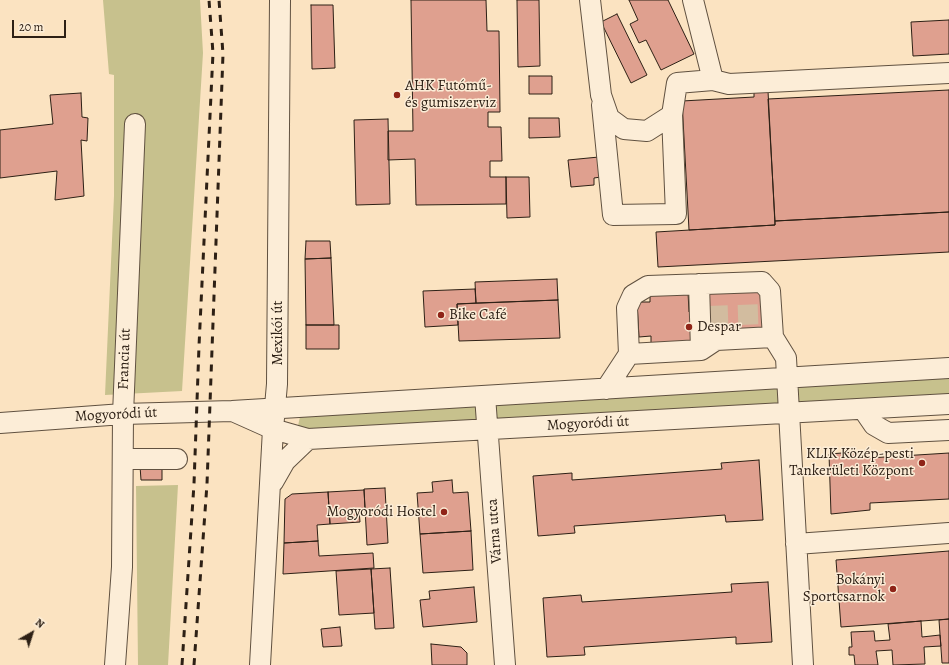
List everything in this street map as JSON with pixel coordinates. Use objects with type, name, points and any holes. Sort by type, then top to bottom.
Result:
[{"type":"street","name":"Mexikói út","points":[[260,665],[273,429],[277,384],[280,0]]},
{"type":"street","points":[[590,0],[613,215],[676,214],[672,114],[677,83],[713,80],[729,84],[949,73]]},
{"type":"street","points":[[693,0],[713,80]]},
{"type":"street","points":[[601,95],[610,118],[624,129],[647,132],[672,114]]},
{"type":"street","name":"Francia út","points":[[115,665],[122,567],[124,459],[123,414],[136,124]]},
{"type":"street","points":[[606,389],[629,354],[627,308],[633,295],[648,286],[762,282],[770,291],[769,314],[773,337],[786,358],[788,378],[803,665]]},
{"type":"street","points":[[698,284],[704,317],[701,350]]},
{"type":"street","points":[[629,354],[701,350],[716,340],[773,337]]},
{"type":"street","name":"Mogyoródi út","points":[[0,423],[123,414],[232,411],[949,368]]},
{"type":"street","name":"Várna utca","points":[[485,396],[505,665]]},
{"type":"street","name":"Mogyoródi út","points":[[232,411],[273,429],[308,439],[949,404]]},
{"type":"street","points":[[863,409],[874,425],[888,433],[949,430]]},
{"type":"street","points":[[232,411],[255,428],[268,444],[272,459]]},
{"type":"street","points":[[271,486],[285,461],[308,439]]},
{"type":"street","points":[[124,459],[177,459]]},
{"type":"street","points":[[796,544],[949,533]]},
{"type":"shaded area","points":[[103,0],[200,0],[203,53],[182,391],[105,395],[114,196],[114,75],[109,74]]},
{"type":"shaded area","points":[[949,368],[949,404],[308,439],[298,426],[302,407]]},
{"type":"shaded area","points":[[178,485],[168,665],[138,665],[136,486]]},
{"type":"building","points":[[411,0],[486,0],[487,31],[499,31],[500,112],[488,112],[488,127],[501,127],[502,161],[490,161],[490,177],[506,177],[506,204],[416,205],[415,159],[388,160],[388,131],[413,131]]},
{"type":"building","points":[[517,0],[539,0],[540,66],[518,67]]},
{"type":"building","points":[[629,0],[668,0],[694,54],[661,70],[646,40],[639,43],[630,24],[638,20]]},
{"type":"building","points":[[311,5],[333,5],[335,68],[312,69]]},
{"type":"building","points":[[617,14],[647,75],[631,83],[601,22]]},
{"type":"building","points":[[949,20],[949,54],[913,56],[911,22]]},
{"type":"building","points":[[529,76],[552,76],[552,94],[529,94]]},
{"type":"building","points":[[949,90],[949,212],[775,221],[768,99]]},
{"type":"building","points":[[768,91],[775,225],[689,230],[682,101],[754,97],[754,92]]},
{"type":"building","points":[[81,93],[82,117],[88,118],[87,141],[81,140],[84,196],[55,200],[57,171],[0,178],[0,130],[53,124],[50,95]]},
{"type":"building","points":[[529,118],[559,118],[560,137],[529,138]]},
{"type":"building","points":[[388,119],[390,204],[356,205],[354,120]]},
{"type":"building","points":[[599,157],[601,177],[594,178],[594,185],[571,187],[568,160]]},
{"type":"building","points":[[506,177],[529,177],[530,217],[507,218]]},
{"type":"building","points":[[949,212],[949,252],[658,267],[656,232],[775,225],[775,221]]},
{"type":"building","points":[[306,241],[330,241],[331,258],[305,259]]},
{"type":"building","points":[[331,258],[334,325],[306,325],[305,259]]},
{"type":"building","points":[[557,279],[558,300],[476,303],[475,282]]},
{"type":"building","name":"Bike Café","points":[[475,289],[476,303],[457,304],[458,325],[425,327],[423,291]]},
{"type":"building","points":[[765,291],[767,337],[709,339],[707,293]]},
{"type":"building","points":[[688,292],[689,312],[696,312],[694,340],[690,340],[690,343],[651,344],[651,336],[639,337],[637,302],[650,302],[650,294]]},
{"type":"building","points":[[558,300],[560,338],[459,341],[457,304]]},
{"type":"building","points":[[306,325],[339,325],[339,349],[306,349]]},
{"type":"building","points":[[868,451],[869,458],[949,453],[949,499],[870,503],[870,510],[831,514],[829,454]]},
{"type":"building","points":[[759,460],[763,520],[726,522],[725,515],[574,526],[575,533],[538,536],[533,476],[572,473],[572,480],[722,469],[721,463]]},
{"type":"building","points":[[162,465],[162,480],[141,480],[140,466]]},
{"type":"building","name":"Mogyoródi Hostel","points":[[452,480],[453,493],[468,492],[471,531],[420,534],[417,493],[433,492],[432,482]]},
{"type":"building","points":[[385,488],[388,543],[367,545],[364,489]]},
{"type":"building","points":[[364,490],[365,509],[359,510],[360,522],[330,524],[328,492]]},
{"type":"building","points":[[328,492],[330,524],[317,525],[318,541],[284,543],[285,499],[292,494]]},
{"type":"building","points":[[471,531],[473,570],[423,573],[420,534]]},
{"type":"building","points":[[318,541],[319,556],[373,553],[374,568],[283,574],[284,543]]},
{"type":"building","name":"Bokányi Sportcsarnok","points":[[949,551],[949,619],[841,627],[836,560]]},
{"type":"building","points":[[390,568],[394,628],[375,629],[371,569]]},
{"type":"building","points":[[371,569],[374,613],[339,615],[336,571]]},
{"type":"building","points":[[768,582],[772,642],[736,644],[736,637],[584,647],[585,655],[547,657],[543,598],[581,595],[582,602],[732,592],[731,584]]},
{"type":"building","points":[[474,587],[477,622],[423,627],[420,600],[430,599],[429,591]]},
{"type":"building","points":[[949,619],[949,663],[942,663],[939,620]]},
{"type":"building","points":[[921,621],[922,637],[940,635],[941,646],[924,647],[925,664],[893,665],[892,650],[876,651],[878,665],[855,665],[854,655],[849,655],[849,647],[852,647],[851,632],[874,631],[875,641],[890,640],[888,624]]},
{"type":"building","points":[[340,627],[342,646],[323,647],[321,629]]},
{"type":"building","points":[[431,644],[461,647],[467,653],[467,665],[432,665]]},
{"type":"tunnel","points":[[708,316],[766,314]]},
{"type":"railway","points":[[182,665],[194,484],[213,53],[209,0]]},
{"type":"railway","points":[[194,665],[207,484],[223,54],[219,0]]},
{"type":"place","name":"AHK Futómű- és gumiszerviz","points":[[397,95]]},
{"type":"place","name":"Bike Café","points":[[441,315]]},
{"type":"place","name":"Despar","points":[[689,327]]},
{"type":"place","name":"KLIK Közép-pesti Tankerületi Központ","points":[[922,463]]},
{"type":"place","name":"Mogyoródi Hostel","points":[[444,512]]},
{"type":"place","name":"Bokányi Sportcsarnok","points":[[893,589]]}]
